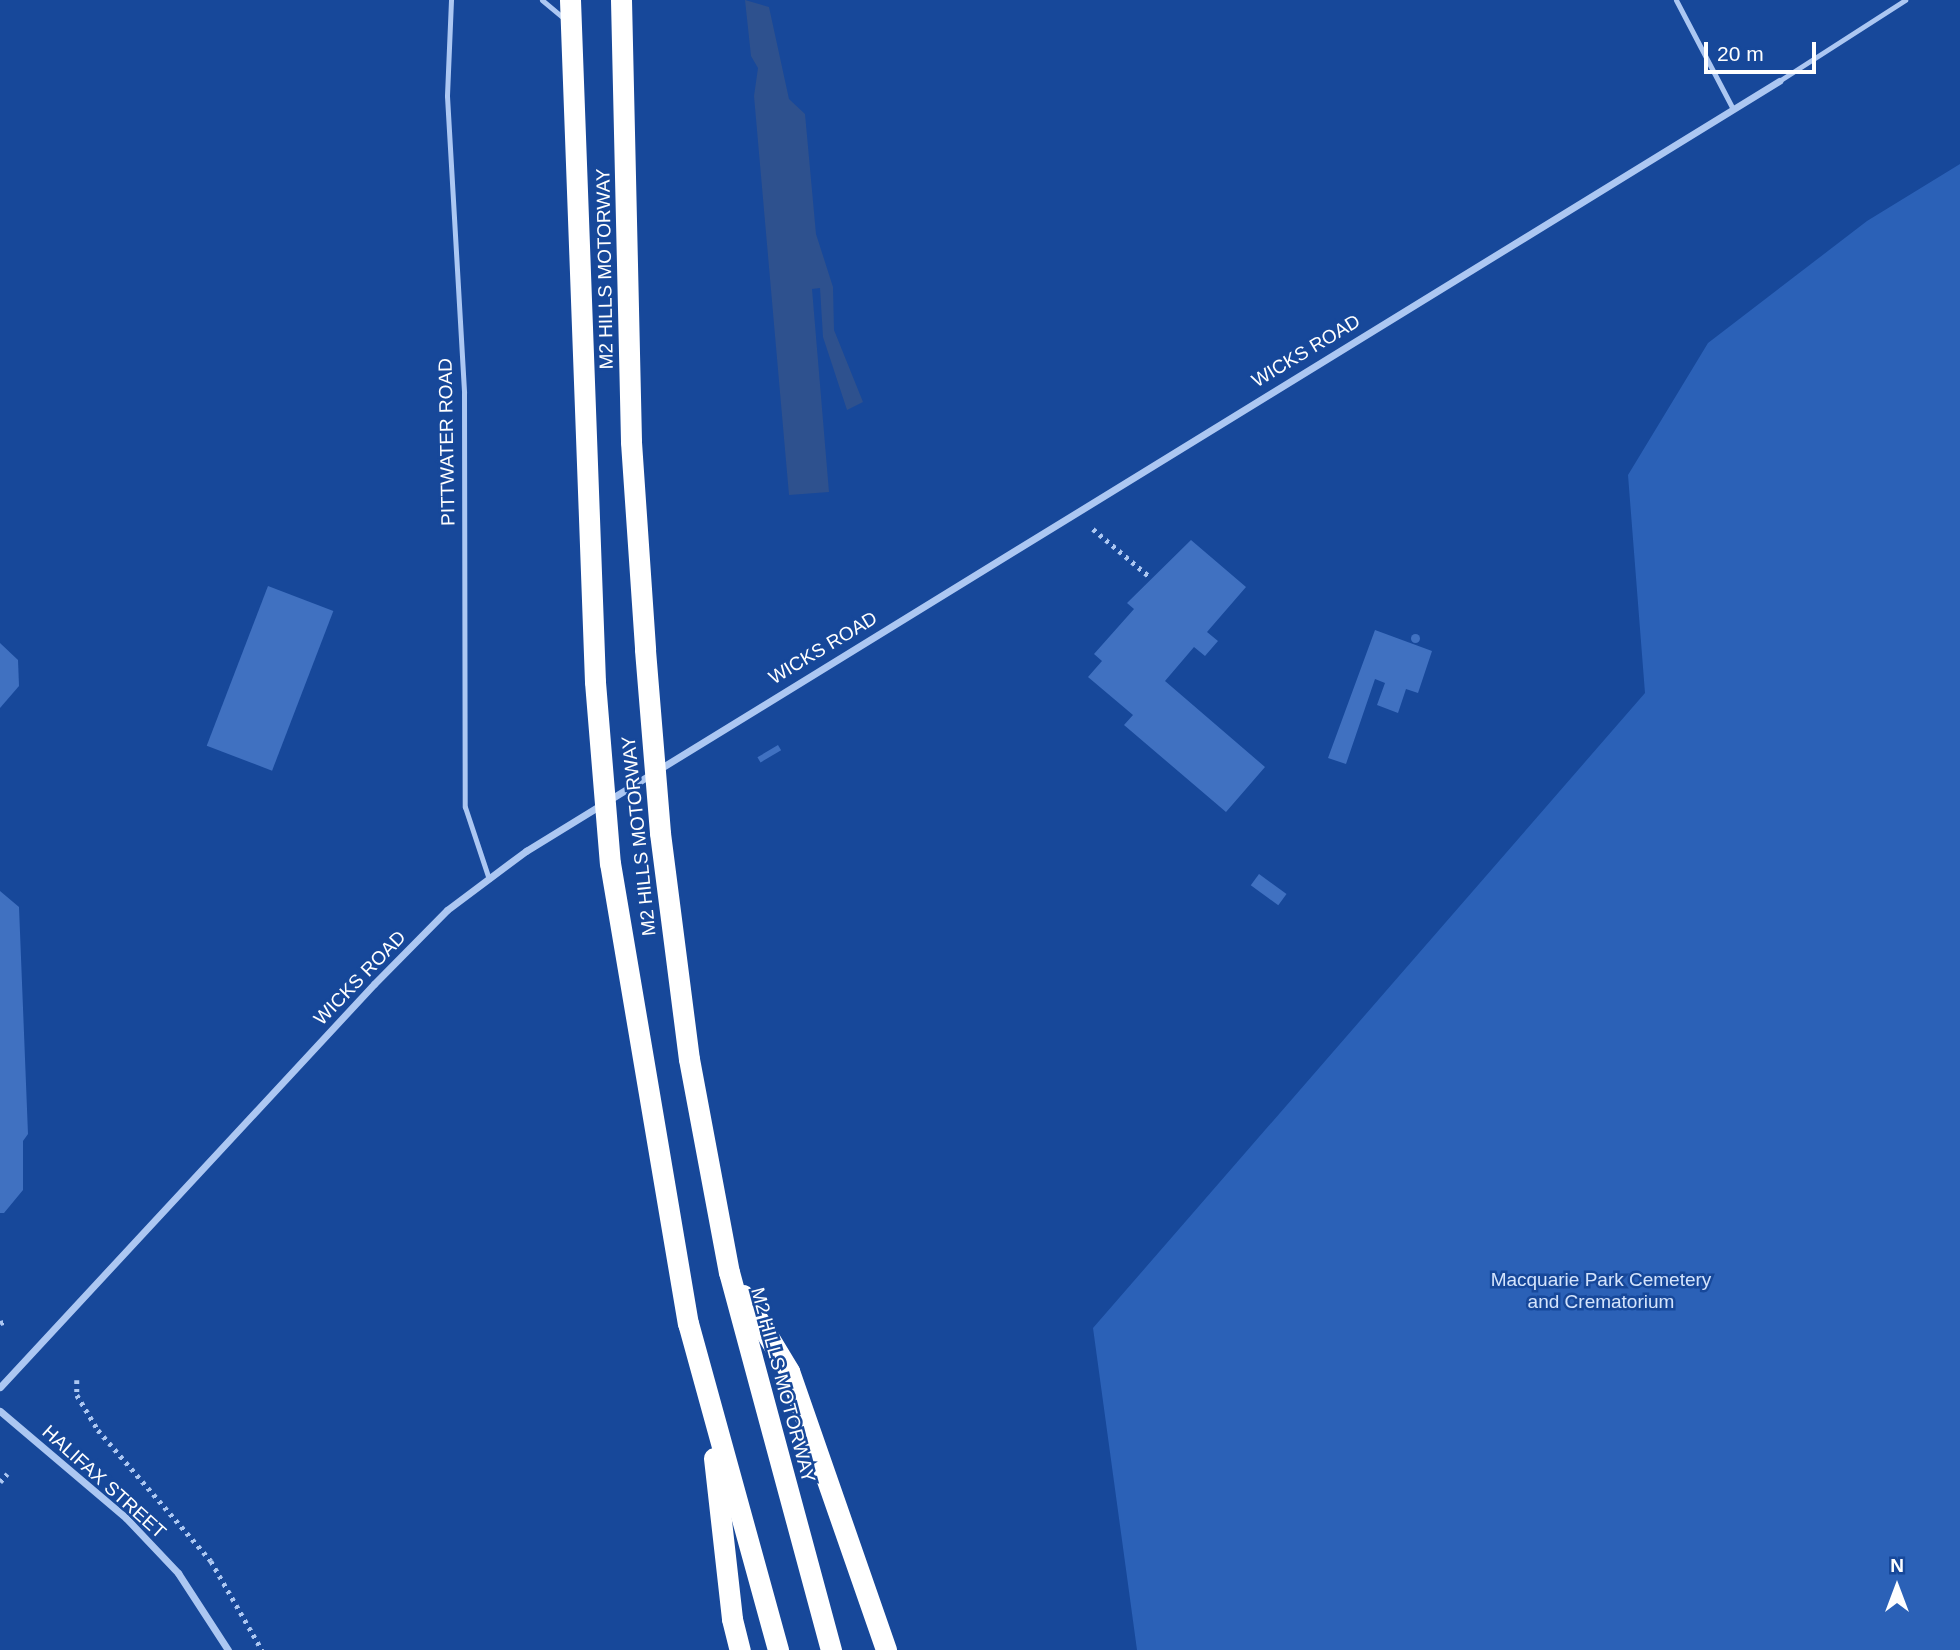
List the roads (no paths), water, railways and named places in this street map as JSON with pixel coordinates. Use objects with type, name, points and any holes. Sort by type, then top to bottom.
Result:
[{"type":"highway","name":"M2 HILLS MOTORWAY","points":[[570,0],[595,682],[610,863],[686,1310],[707,1397],[778,1650]]},
{"type":"highway","name":"M2 HILLS MOTORWAY","points":[[621,0],[631,442],[660,833],[689,1059],[729,1272],[831,1650]]},
{"type":"highway","points":[[729,1272],[789,1371],[886,1650]]},
{"type":"highway","points":[[707,1397],[732,1619],[740,1650]]},
{"type":"street","name":"WICKS ROAD","points":[[0,1387],[374,984],[447,911],[489,879],[714,732],[1779,81]]},
{"type":"street","name":"HALIFAX STREET","points":[[0,1411],[126,1518],[178,1573],[228,1650]]},
{"type":"lane","name":"PITTWATER ROAD","points":[[451,0],[447,96],[464,393],[465,807],[489,879]]},
{"type":"lane","points":[[542,0],[571,24]]},
{"type":"lane","points":[[1676,0],[1733,109]]},
{"type":"lane","points":[[1779,81],[1905,0]]},
{"type":"park label","name":"Macquarie Park Cemetery and Crematorium","points":[[1601,1291]]}]
